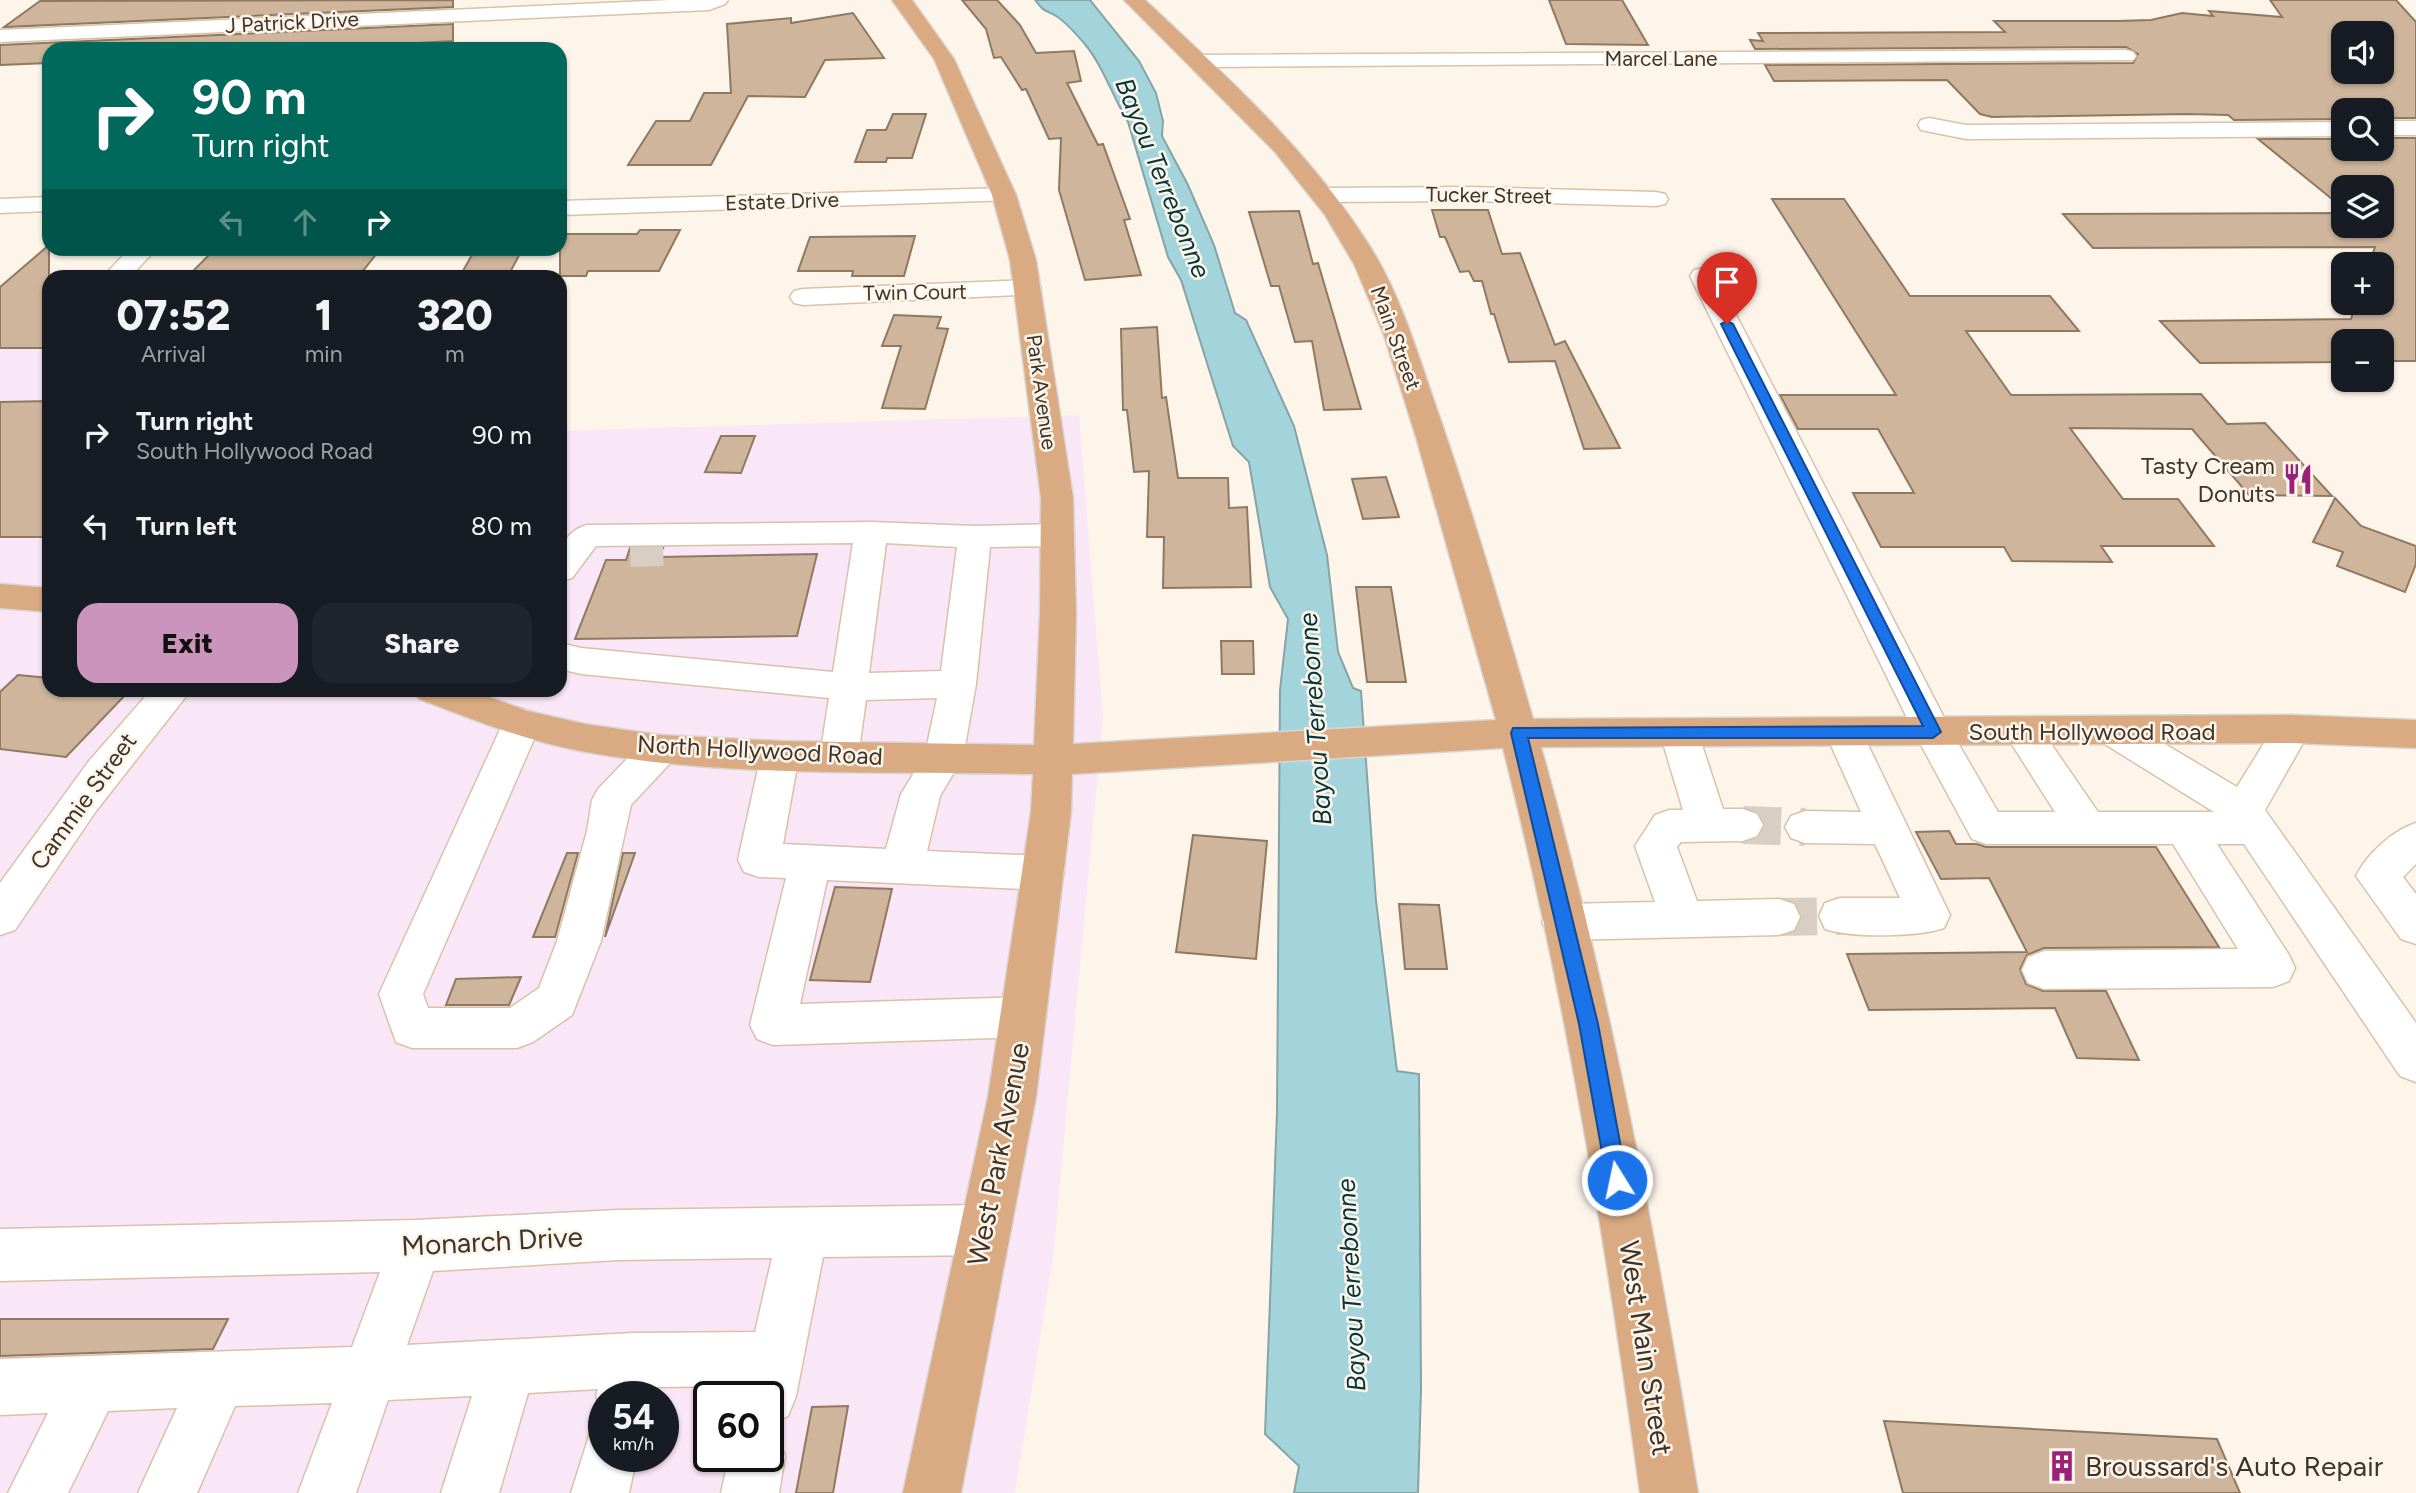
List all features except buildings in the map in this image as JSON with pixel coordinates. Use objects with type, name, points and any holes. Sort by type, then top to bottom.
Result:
[{"type":"main road","name":"Park Avenue","points":[[902,0],[944,59],[1001,188],[1023,260],[1057,498],[1051,812]]},
{"type":"main road","name":"Main Street","points":[[1134,0],[1251,115],[1323,195],[1379,286],[1443,472],[1521,742]]},
{"type":"main road","points":[[0,596],[42,599]]},
{"type":"main road","name":"North Hollywood Road","points":[[457,697],[522,723],[585,738],[660,750],[1054,760]]},
{"type":"main road","name":"South Hollywood Road","points":[[1054,760],[1172,755],[1450,736],[1521,742],[1679,733],[2292,729],[2416,734]]},
{"type":"main road","name":"West Main Street","points":[[1521,742],[1589,1024],[1646,1337],[1669,1493]]},
{"type":"main road","name":"West Park Avenue","points":[[932,1493],[1012,1097],[1051,812]]},
{"type":"street","name":"J Patrick Drive","points":[[0,36],[714,2]]},
{"type":"street","name":"Marcel Lane","points":[[1197,61],[2126,56]]},
{"type":"street","points":[[1929,125],[1966,132],[2331,129]]},
{"type":"street","points":[[2394,128],[2416,128]]},
{"type":"street","name":"Estate Drive","points":[[567,191],[1001,188]]},
{"type":"street","name":"Estate Drive","points":[[567,208],[1001,188]]},
{"type":"street","name":"Tucker Street","points":[[1323,195],[1469,194],[1656,199]]},
{"type":"street","points":[[0,205],[42,204]]},
{"type":"street","points":[[0,223],[42,222]]},
{"type":"street","points":[[123,270],[137,256]]},
{"type":"street","points":[[1703,276],[1933,732],[1986,828],[2185,828],[2250,820]]},
{"type":"street","name":"Twin Court","points":[[803,297],[1028,288]]},
{"type":"street","points":[[567,561],[587,536],[716,532],[871,532],[975,537],[1057,535]]},
{"type":"street","points":[[587,536],[606,549],[691,547],[716,532]]},
{"type":"street","points":[[839,756],[871,532]]},
{"type":"street","points":[[902,867],[921,794],[944,757],[958,684],[975,537]]},
{"type":"street","points":[[567,658],[849,687],[958,684]]},
{"type":"street","name":"Cammie Street","points":[[0,917],[115,754],[166,697]]},
{"type":"street","points":[[522,723],[401,994],[412,1027],[517,1028],[556,1001],[579,941],[607,831],[612,800],[660,750]]},
{"type":"street","points":[[2250,820],[2292,729]]},
{"type":"street","points":[[2113,731],[2250,820],[2416,1061]]},
{"type":"street","points":[[1840,916],[1929,915],[1844,732]]},
{"type":"street","points":[[2023,732],[2085,826]]},
{"type":"street","points":[[1679,733],[1726,826],[1669,826],[1656,846],[1682,919]]},
{"type":"street","points":[[780,755],[759,860],[1043,873]]},
{"type":"street","points":[[1805,827],[1889,828]]},
{"type":"street","points":[[2045,970],[2273,968],[2185,828]]},
{"type":"street","points":[[2416,839],[2377,876],[2416,926]]},
{"type":"street","points":[[810,863],[773,1025],[1023,1017]]},
{"type":"street","points":[[1564,922],[1779,917]]},
{"type":"street","name":"Monarch Drive","points":[[0,1255],[416,1246],[618,1235],[984,1230]]},
{"type":"street","points":[[0,1387],[370,1374],[509,1366],[628,1378],[771,1378],[803,1232]]},
{"type":"street","points":[[327,1493],[416,1246]]},
{"type":"street","points":[[470,1493],[509,1366]]},
{"type":"street","points":[[167,1493],[219,1379]]},
{"type":"street","points":[[37,1493],[93,1383]]},
{"type":"street","points":[[600,1493],[605,1472]]},
{"type":"street","points":[[750,1493],[754,1472]]},
{"type":"shaded area","points":[[42,304],[42,697],[567,697],[567,431],[1079,415],[1103,717],[1053,1259],[1015,1493],[0,1493],[0,305]]},
{"type":"water","name":"Bayou Terrebonne","points":[[1035,0],[1090,0],[1139,61],[1156,93],[1163,121],[1162,136],[1188,185],[1214,245],[1235,313],[1246,320],[1294,426],[1327,555],[1338,652],[1353,688],[1361,691],[1376,901],[1397,1071],[1419,1074],[1421,1389],[1418,1493],[1294,1493],[1299,1466],[1265,1434],[1277,1113],[1280,690],[1288,619],[1270,587],[1249,462],[1233,446],[1181,280],[1168,257],[1128,122],[1097,62],[1084,43],[1064,22],[1043,9]]},
{"type":"tunnel","points":[[630,548],[663,547]]},
{"type":"tunnel","points":[[1743,825],[1805,827]]},
{"type":"tunnel","points":[[1779,917],[1840,916]]},
{"type":"place","name":"Tasty Cream Donuts","points":[[2298,479]]},
{"type":"place","name":"Broussard's Auto Repair","points":[[2062,1466]]},
{"type":"route","points":[[1617,1180],[1589,1024],[1519,733],[1933,732],[1727,324]]}]
